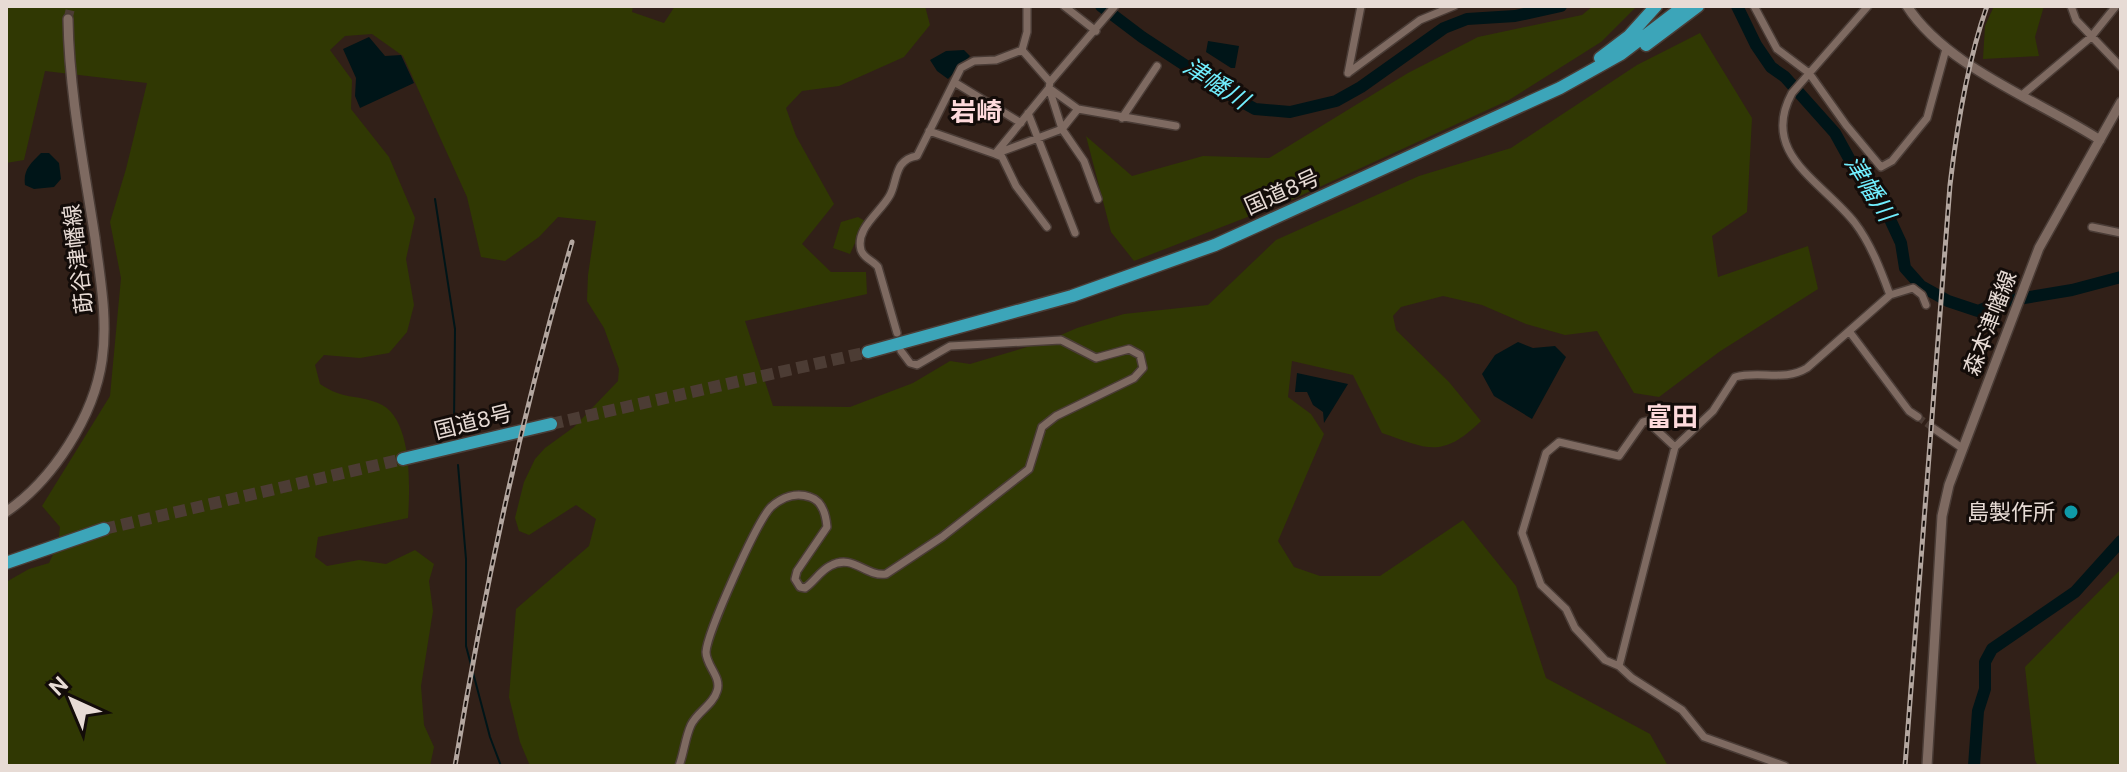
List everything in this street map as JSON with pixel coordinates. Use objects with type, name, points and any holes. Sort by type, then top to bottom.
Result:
[{"type":"highway","points":[[1522,105],[1604,55],[1629,36],[1656,6]]},
{"type":"highway","name":"国道8号","points":[[868,352],[1072,296],[1229,238],[1560,88],[1645,37],[1684,6]]},
{"type":"highway","points":[[1606,62],[1622,61],[1698,6]]},
{"type":"highway","name":"国道8号","points":[[403,459],[551,424]]},
{"type":"highway","points":[[6,565],[104,529]]},
{"type":"main road","points":[[1907,6],[1917,22],[1946,49],[2100,140]]},
{"type":"main road","name":"莇谷津幡線","points":[[6,512],[40,482],[64,453],[86,414],[102,361],[104,304],[72,82],[68,19]]},
{"type":"main road","name":"森本津幡線","points":[[1927,766],[1942,516],[1949,485],[2039,248],[2120,104]]},
{"type":"street","points":[[1022,50],[1027,32],[1027,6]]},
{"type":"street","points":[[1064,6],[1098,29]]},
{"type":"street","points":[[995,154],[1115,6]]},
{"type":"street","points":[[1361,6],[1348,73],[1420,20],[1454,6]]},
{"type":"street","points":[[1754,6],[1777,49],[1809,73],[1881,167],[1885,167],[1927,118],[1946,49]]},
{"type":"street","points":[[1868,6],[1802,81],[1785,106],[1781,127],[1791,156],[1857,226],[1890,295]]},
{"type":"street","points":[[2071,6],[2076,20],[2121,67]]},
{"type":"street","points":[[2022,95],[2091,37],[2116,6]]},
{"type":"street","points":[[897,333],[882,277],[874,261],[863,254],[863,231],[889,196],[902,163],[917,156],[961,68],[974,61],[996,60],[1022,50]]},
{"type":"street","points":[[1022,50],[1049,85],[1078,109],[1176,126]]},
{"type":"street","points":[[1122,118],[1157,66]]},
{"type":"street","points":[[954,82],[1021,123]]},
{"type":"street","points":[[1049,85],[1062,129],[1084,161],[1098,199]]},
{"type":"street","points":[[995,154],[1062,129],[1078,109]]},
{"type":"street","points":[[1028,113],[1075,233]]},
{"type":"street","points":[[929,131],[1002,157],[1008,174],[1047,227]]},
{"type":"street","points":[[2092,227],[2121,233]]},
{"type":"street","points":[[1619,666],[1675,447],[1713,411],[1735,377],[1794,377],[1890,295],[1913,288],[1922,295],[1926,305]]},
{"type":"street","points":[[1849,331],[1909,411],[1918,417]]},
{"type":"street","points":[[679,766],[690,727],[718,689],[718,681],[706,655],[708,643],[740,564],[771,508],[789,496],[799,495],[814,497],[824,509],[827,527],[797,571],[795,579],[800,587],[805,588],[826,567],[837,563],[851,561],[877,576],[886,574],[942,537],[1029,469],[1042,427],[1056,416],[1134,378],[1143,368],[1140,355],[1129,349],[1096,358],[1061,340],[950,346],[917,365],[910,363],[901,351]]},
{"type":"street","points":[[1675,447],[1647,421],[1643,422],[1619,456],[1559,442],[1546,453],[1522,533],[1541,585],[1566,609],[1575,628],[1605,660],[1619,666],[1682,710],[1704,737],[1785,766]]},
{"type":"street","points":[[1933,428],[1962,448]]},
{"type":"green space","points":[[6,6],[633,6],[632,12],[664,23],[675,6],[925,6],[930,25],[904,57],[839,86],[802,91],[786,108],[796,136],[834,204],[802,244],[831,272],[866,272],[867,294],[745,321],[773,406],[850,407],[913,383],[950,361],[970,364],[1124,314],[1208,305],[1276,240],[1419,176],[1511,148],[1637,65],[1700,33],[1752,118],[1747,212],[1712,236],[1718,277],[1808,246],[1818,289],[1719,352],[1659,397],[1634,393],[1597,331],[1565,335],[1526,324],[1482,305],[1443,296],[1401,307],[1393,316],[1396,330],[1449,382],[1481,421],[1445,446],[1423,446],[1382,433],[1353,375],[1292,361],[1288,397],[1311,414],[1324,434],[1278,541],[1294,567],[1320,576],[1380,576],[1463,520],[1516,586],[1546,678],[1650,734],[1668,766],[530,766],[520,742],[509,697],[516,609],[589,546],[596,519],[576,505],[529,535],[519,531],[515,518],[524,482],[535,459],[574,427],[618,381],[619,369],[604,328],[587,301],[596,221],[558,217],[539,237],[505,261],[481,257],[467,197],[403,56],[372,34],[345,36],[330,50],[352,80],[351,109],[389,157],[415,218],[406,259],[414,305],[407,332],[389,353],[360,358],[324,355],[315,365],[320,384],[343,395],[378,403],[389,410],[398,422],[409,471],[408,518],[318,537],[315,557],[327,566],[359,560],[386,564],[415,550],[434,564],[429,581],[433,611],[421,686],[424,725],[434,747],[430,766],[6,766],[6,582],[29,569],[49,563],[58,544],[60,527],[42,506],[110,396],[121,278],[110,222],[147,83],[45,71],[24,160],[6,163]]},
{"type":"green space","points":[[1593,6],[1637,6],[1601,42],[1509,100],[1289,201],[1134,261],[1111,232],[1086,136],[1132,176],[1203,156],[1269,158],[1408,73],[1478,37],[1582,15]]},
{"type":"green space","points":[[1994,6],[2044,6],[2035,37],[2039,56],[1983,59],[1985,26]]},
{"type":"green space","points":[[858,217],[865,221],[850,254],[833,248],[841,222]]},
{"type":"green space","points":[[2121,569],[2121,766],[2038,766],[2025,667]]},
{"type":"shaded area","points":[[369,37],[385,56],[401,55],[414,83],[360,108],[355,96],[356,78],[343,49]]},
{"type":"shaded area","points":[[1208,41],[1239,46],[1235,68],[1206,52]]},
{"type":"shaded area","points":[[964,50],[970,56],[948,79],[937,71],[930,60],[946,51]]},
{"type":"shaded area","points":[[41,153],[49,153],[59,163],[61,179],[54,187],[34,189],[25,185],[25,175]]},
{"type":"shaded area","points":[[1518,342],[1533,348],[1555,346],[1566,357],[1532,419],[1494,396],[1482,374],[1495,355]]},
{"type":"shaded area","points":[[1297,373],[1348,384],[1324,423],[1323,412],[1313,405],[1307,392],[1295,392]]},
{"type":"waterway","name":"津幡川","points":[[1101,6],[1235,98],[1255,109],[1290,112],[1336,101],[1361,87],[1444,28],[1467,19],[1515,16],[1561,6]]},
{"type":"waterway","name":"津幡川","points":[[1737,6],[1771,67],[1785,77],[1835,133],[1867,191],[1888,215],[1901,243],[1905,268],[1921,286],[1948,301],[1978,311],[2000,302],[2072,290],[2121,277]]},
{"type":"waterway","points":[[435,199],[455,329],[454,422]]},
{"type":"waterway","points":[[458,465],[466,559],[466,646],[490,737],[501,766]]},
{"type":"waterway","name":"津幡川","points":[[1974,766],[1978,711],[1985,689],[1985,662],[1992,649],[2075,592],[2121,541]]},
{"type":"tunnel","points":[[68,19],[71,6]]},
{"type":"tunnel","points":[[551,424],[868,352]]},
{"type":"tunnel","points":[[1918,417],[1933,428]]},
{"type":"tunnel","points":[[104,529],[403,459]]},
{"type":"railway","points":[[1905,766],[1950,185],[1964,94],[1987,6]]},
{"type":"railway","points":[[455,766],[478,634],[506,502],[572,242]]},
{"type":"place","name":"島製作所","points":[[2071,512]]},
{"type":"district","name":"岩崎","points":[[976,112]]},
{"type":"district","name":"富田","points":[[1672,417]]}]
